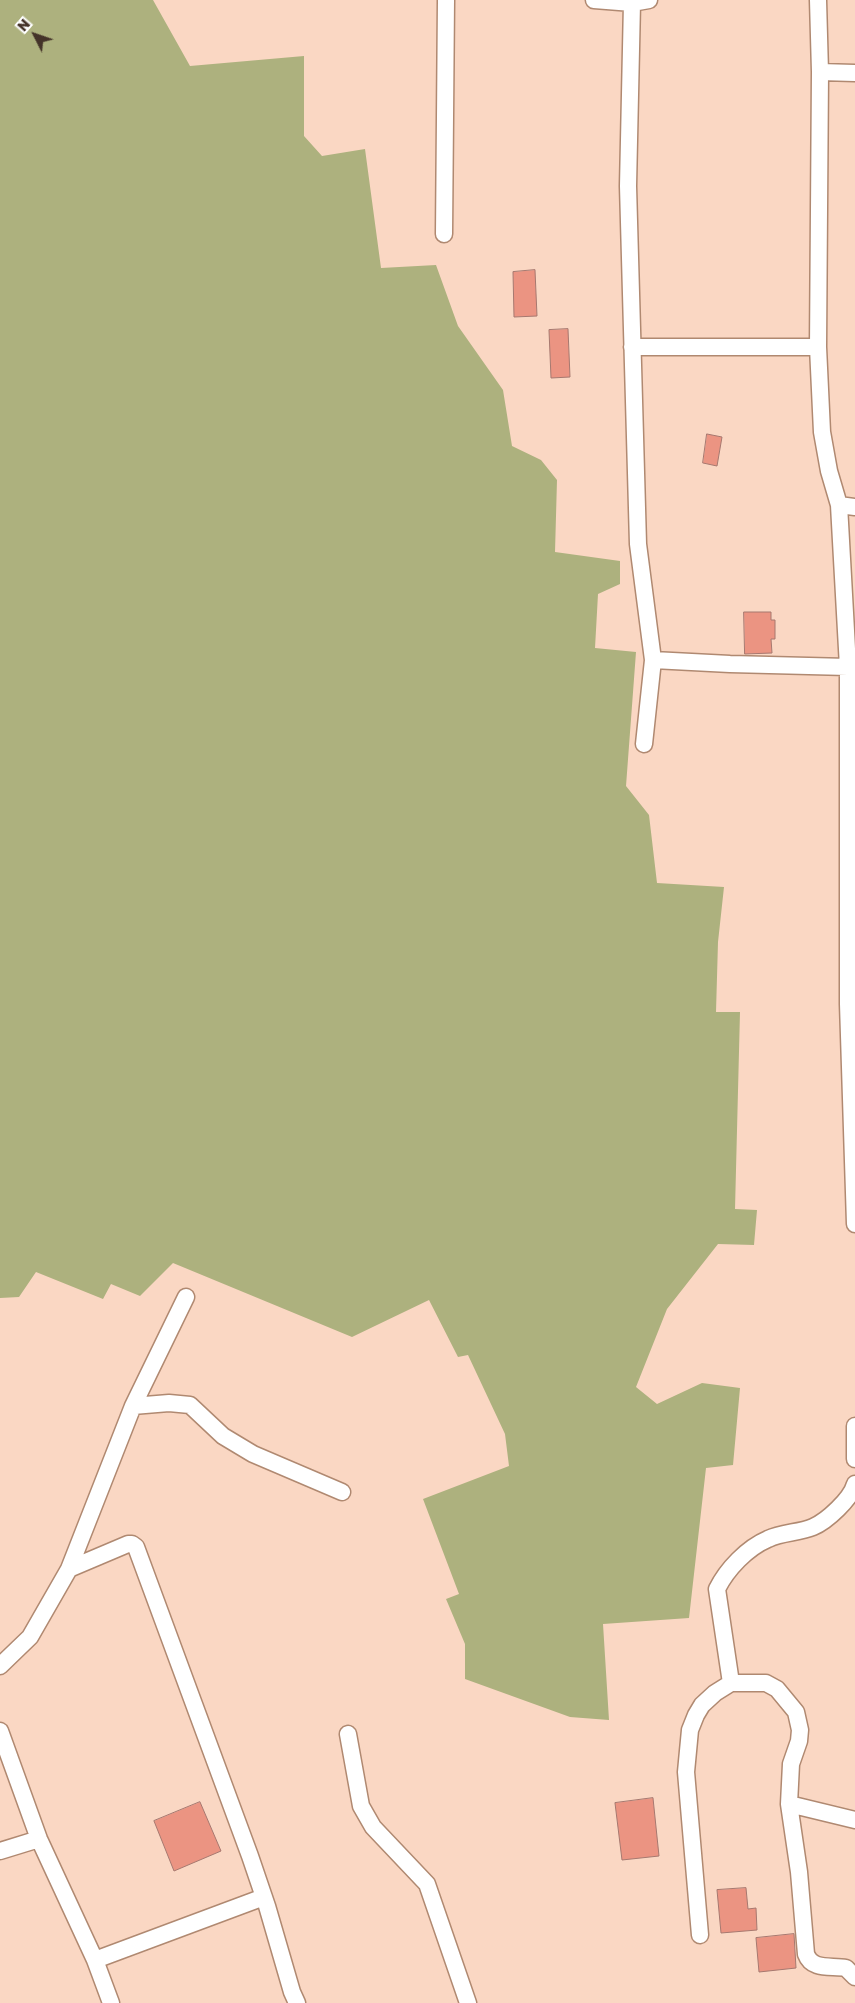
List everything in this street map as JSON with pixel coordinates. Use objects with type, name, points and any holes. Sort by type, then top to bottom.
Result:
[{"type":"street","points":[[444,234],[446,0]]},
{"type":"street","points":[[594,0],[632,2],[649,0]]},
{"type":"street","points":[[818,0],[820,72],[818,347],[822,432],[829,471],[847,506],[855,1224]]},
{"type":"street","points":[[632,2],[628,186],[638,544],[653,660],[644,744]]},
{"type":"street","points":[[820,72],[855,73]]},
{"type":"street","points":[[632,347],[818,347]]},
{"type":"street","points":[[653,660],[848,668]]},
{"type":"street","points":[[0,1666],[30,1637],[69,1569],[133,1406],[186,1297]]},
{"type":"street","points":[[133,1406],[169,1403],[190,1406],[223,1436],[253,1454],[342,1492]]},
{"type":"street","points":[[855,1426],[855,1459]]},
{"type":"street","points":[[731,1683],[717,1589],[723,1576],[746,1553],[768,1538],[814,1527],[832,1514],[854,1490]]},
{"type":"street","points":[[69,1569],[128,1544],[136,1546],[264,1897],[292,1992],[297,2003]]},
{"type":"street","points":[[700,1935],[686,1772],[690,1730],[702,1705],[715,1693],[731,1683],[766,1683],[777,1689],[796,1712],[800,1730],[799,1741],[791,1764],[789,1804],[799,1872],[806,1954],[809,1961],[815,1965],[846,1968],[855,1977]]},
{"type":"street","points":[[0,1731],[39,1839],[95,1960],[111,2003]]},
{"type":"street","points":[[348,1734],[361,1806],[373,1827],[427,1884],[468,2003]]},
{"type":"street","points":[[789,1804],[855,1820]]},
{"type":"street","points":[[0,1851],[39,1839]]},
{"type":"street","points":[[95,1960],[264,1897]]},
{"type":"green space","points":[[0,0],[153,0],[190,66],[304,56],[304,136],[322,156],[365,149],[381,268],[436,265],[458,326],[503,390],[512,446],[541,460],[557,480],[555,552],[620,561],[620,584],[598,594],[595,648],[636,652],[626,786],[649,815],[657,883],[724,887],[718,942],[716,1012],[740,1012],[735,1209],[757,1210],[754,1245],[718,1244],[667,1309],[636,1387],[657,1404],[702,1383],[740,1388],[733,1465],[706,1468],[689,1618],[603,1624],[609,1720],[570,1717],[465,1679],[465,1644],[446,1599],[459,1594],[423,1499],[509,1466],[505,1434],[468,1355],[458,1357],[429,1300],[352,1337],[173,1263],[140,1296],[111,1284],[103,1299],[36,1272],[19,1297],[0,1298]]},
{"type":"building","points":[[535,270],[537,316],[514,317],[513,272]]},
{"type":"building","points":[[568,329],[570,377],[551,378],[549,330]]},
{"type":"building","points":[[707,434],[722,437],[717,466],[703,463]]},
{"type":"building","points":[[744,612],[771,612],[771,620],[775,620],[775,639],[771,639],[772,653],[745,654]]},
{"type":"building","points":[[653,1798],[659,1856],[622,1860],[615,1803]]},
{"type":"building","points":[[200,1802],[221,1851],[174,1871],[154,1821]]},
{"type":"building","points":[[746,1888],[748,1909],[756,1908],[757,1930],[721,1933],[717,1890]]},
{"type":"building","points":[[794,1934],[796,1968],[759,1972],[756,1938]]}]
